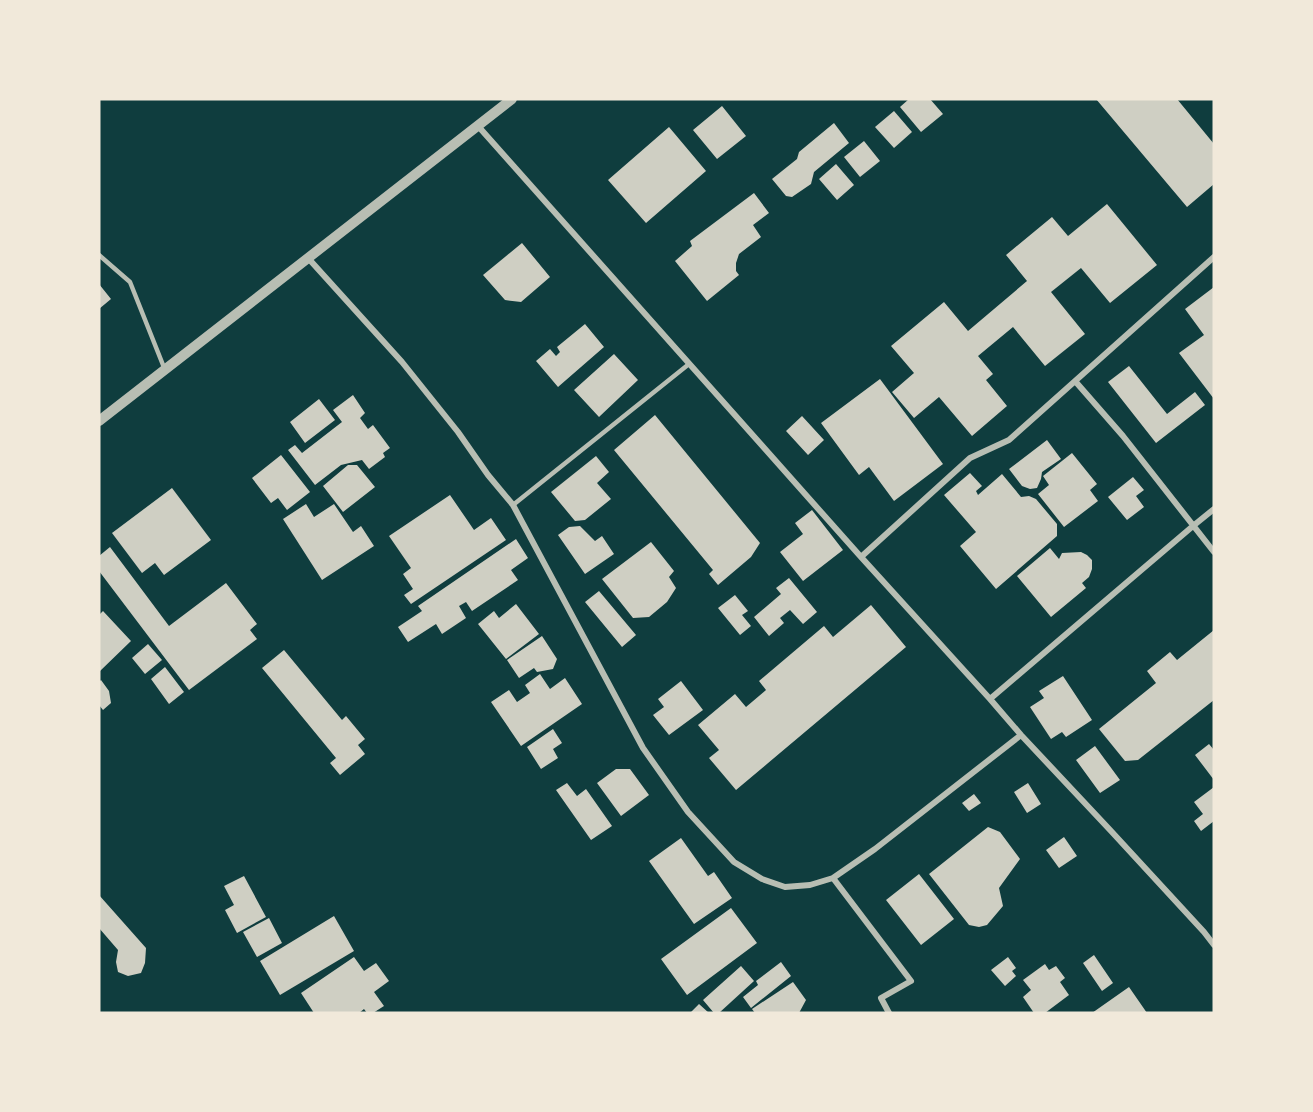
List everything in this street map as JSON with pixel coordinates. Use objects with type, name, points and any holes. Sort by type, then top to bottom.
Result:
[{"type":"street","points":[[99,421],[478,126],[505,101]]},
{"type":"street","points":[[478,126],[861,557],[1214,945]]},
{"type":"street","points":[[861,557],[970,458],[1009,440],[1214,257]]},
{"type":"street","points":[[308,258],[402,362],[513,505],[643,748],[688,812],[734,862],[762,879],[785,887],[810,885],[833,878],[875,849],[1021,735]]},
{"type":"street","points":[[1075,381],[1123,436],[1214,552]]},
{"type":"street","points":[[990,699],[1214,509]]},
{"type":"street","points":[[833,878],[911,981],[881,998],[889,1013]]},
{"type":"lane","points":[[99,255],[130,282],[165,370]]},
{"type":"lane","points":[[513,505],[689,364]]},
{"type":"building","points":[[909,99],[930,99],[943,114],[921,132],[900,107]]},
{"type":"building","points":[[1096,99],[1177,99],[1214,144],[1214,184],[1187,207]]},
{"type":"building","points":[[722,106],[746,136],[717,159],[693,130]]},
{"type":"building","points":[[894,111],[912,132],[894,148],[875,127]]},
{"type":"building","points":[[834,123],[849,143],[814,172],[811,184],[792,197],[786,196],[772,179],[797,159],[799,152]]},
{"type":"building","points":[[669,127],[706,171],[646,223],[608,180]]},
{"type":"building","points":[[864,141],[880,161],[860,177],[844,157]]},
{"type":"building","points":[[836,164],[854,185],[837,200],[819,179]]},
{"type":"building","points":[[754,193],[769,213],[753,225],[761,237],[739,254],[736,271],[739,275],[707,301],[675,261],[692,246],[690,241]]},
{"type":"building","points":[[1107,204],[1157,265],[1110,303],[1081,268],[1051,292],[1085,334],[1045,366],[1013,327],[978,356],[993,374],[986,380],[1007,406],[972,436],[939,397],[914,418],[892,392],[914,373],[891,346],[944,302],[968,331],[1027,281],[1006,255],[1052,217],[1068,236]]},
{"type":"building","points":[[522,243],[550,277],[521,302],[505,300],[483,275]]},
{"type":"building","points":[[99,284],[111,299],[99,309]]},
{"type":"building","points":[[1214,287],[1214,399],[1179,353],[1204,335],[1185,309]]},
{"type":"building","points":[[585,324],[604,347],[558,387],[536,361],[550,349],[556,356],[560,352],[557,347]]},
{"type":"building","points":[[614,354],[638,380],[599,417],[574,390]]},
{"type":"building","points":[[1129,366],[1167,414],[1195,392],[1205,405],[1156,443],[1108,382]]},
{"type":"building","points":[[880,379],[943,464],[894,501],[869,467],[859,475],[821,423]]},
{"type":"building","points":[[353,395],[365,413],[360,418],[368,429],[373,425],[390,448],[383,453],[385,457],[369,469],[362,460],[341,465],[315,485],[288,450],[295,445],[302,453],[342,422],[333,410]]},
{"type":"building","points":[[319,399],[335,420],[305,443],[290,422]]},
{"type":"building","points":[[655,415],[760,543],[751,557],[718,585],[709,574],[713,570],[614,450]]},
{"type":"building","points":[[802,416],[824,440],[808,455],[786,431]]},
{"type":"building","points":[[1047,440],[1061,459],[1042,472],[1037,488],[1030,489],[1022,486],[1009,469]]},
{"type":"building","points":[[1072,453],[1097,484],[1090,490],[1098,501],[1064,527],[1038,494],[1049,485],[1043,476]]},
{"type":"building","points":[[281,455],[310,492],[287,510],[278,498],[271,503],[252,478]]},
{"type":"building","points":[[596,456],[609,472],[597,483],[611,499],[585,520],[575,521],[551,492]]},
{"type":"building","points":[[348,465],[357,465],[375,487],[343,512],[323,486]]},
{"type":"building","points":[[970,473],[982,486],[976,491],[978,495],[1002,474],[1021,497],[1029,496],[1036,499],[1057,524],[1057,536],[996,589],[960,546],[976,532],[944,495]]},
{"type":"building","points":[[1133,477],[1144,490],[1136,496],[1144,507],[1127,520],[1108,497]]},
{"type":"building","points":[[172,488],[211,540],[164,575],[155,563],[142,573],[112,533]]},
{"type":"building","points":[[450,495],[474,530],[491,518],[506,540],[411,604],[404,595],[413,589],[403,574],[411,568],[389,536]]},
{"type":"building","points":[[306,504],[314,517],[334,504],[353,532],[361,526],[374,546],[322,580],[283,519]]},
{"type":"building","points":[[812,510],[843,550],[803,581],[780,552],[803,534],[795,523]]},
{"type":"building","points":[[580,526],[595,541],[602,536],[614,554],[585,574],[558,535],[569,527]]},
{"type":"building","points":[[516,539],[528,558],[511,570],[518,580],[472,611],[466,602],[459,606],[466,618],[442,634],[436,624],[408,642],[398,627],[422,611],[418,606]]},
{"type":"building","points":[[651,542],[674,571],[669,577],[676,588],[667,602],[649,617],[633,618],[602,579]]},
{"type":"building","points":[[110,547],[169,626],[226,583],[257,624],[250,630],[257,639],[189,690],[99,571],[99,556]]},
{"type":"building","points":[[1050,548],[1059,559],[1062,553],[1081,552],[1092,560],[1089,577],[1082,583],[1086,588],[1051,617],[1017,576]]},
{"type":"building","points":[[789,578],[817,612],[803,624],[790,610],[780,618],[784,623],[769,636],[754,617],[781,594],[776,588]]},
{"type":"building","points":[[599,591],[636,635],[622,647],[585,602]]},
{"type":"building","points":[[735,595],[748,611],[742,615],[751,626],[740,635],[718,608]]},
{"type":"building","points":[[516,604],[539,634],[506,659],[478,624],[494,611],[499,618]]},
{"type":"building","points":[[871,605],[906,647],[736,790],[709,758],[719,750],[698,725],[735,694],[746,707],[766,690],[759,681],[824,626],[833,637]]},
{"type":"building","points":[[103,611],[131,641],[99,672],[99,615]]},
{"type":"building","points":[[1214,630],[1214,700],[1138,760],[1125,761],[1099,729],[1156,683],[1147,671],[1170,652],[1177,660]]},
{"type":"building","points":[[542,636],[557,659],[553,669],[537,672],[534,668],[519,678],[507,660]]},
{"type":"building","points":[[148,644],[162,660],[145,674],[132,658]]},
{"type":"building","points":[[284,650],[342,720],[346,716],[365,739],[358,745],[365,754],[340,775],[330,763],[336,758],[262,668]]},
{"type":"building","points":[[165,667],[184,692],[169,704],[151,679]]},
{"type":"building","points":[[540,674],[550,689],[565,678],[582,704],[521,746],[491,702],[509,690],[517,702],[530,693],[525,685]]},
{"type":"building","points":[[1063,676],[1092,720],[1066,737],[1062,732],[1051,739],[1030,707],[1044,698],[1039,691]]},
{"type":"building","points":[[101,680],[109,691],[111,703],[103,710],[99,705],[99,682]]},
{"type":"building","points":[[681,681],[703,710],[669,735],[653,715],[664,707],[658,699]]},
{"type":"building","points":[[553,729],[562,743],[553,749],[558,758],[541,769],[527,747]]},
{"type":"building","points":[[1209,744],[1214,750],[1214,780],[1195,755]]},
{"type":"building","points":[[1095,746],[1120,780],[1100,793],[1076,760]]},
{"type":"building","points":[[616,769],[630,769],[649,795],[621,816],[597,783]]},
{"type":"building","points":[[567,783],[577,796],[586,789],[612,826],[591,840],[556,790]]},
{"type":"building","points":[[1028,783],[1041,804],[1027,813],[1014,792]]},
{"type":"building","points":[[1214,787],[1214,821],[1201,831],[1194,821],[1203,814],[1194,802]]},
{"type":"building","points":[[974,794],[981,803],[969,811],[962,803]]},
{"type":"building","points":[[988,827],[1000,832],[1020,859],[999,888],[1003,906],[987,925],[979,927],[969,925],[929,874]]},
{"type":"building","points":[[1064,837],[1077,856],[1059,868],[1046,850]]},
{"type":"building","points":[[681,838],[708,876],[714,872],[732,898],[694,924],[649,861]]},
{"type":"building","points":[[919,874],[954,919],[921,945],[886,900]]},
{"type":"building","points":[[244,876],[266,917],[237,933],[225,910],[234,905],[224,886]]},
{"type":"building","points":[[99,895],[146,948],[145,963],[141,973],[128,976],[118,972],[116,962],[118,950],[99,928]]},
{"type":"building","points":[[731,908],[757,943],[687,995],[661,959]]},
{"type":"building","points":[[334,916],[354,951],[280,995],[260,961]]},
{"type":"building","points":[[269,918],[282,943],[257,957],[243,932]]},
{"type":"building","points":[[1094,955],[1113,983],[1102,991],[1083,963]]},
{"type":"building","points":[[354,957],[364,971],[376,963],[389,981],[374,992],[384,1006],[373,1013],[367,1013],[364,1009],[359,1013],[314,1013],[301,993]]},
{"type":"building","points":[[1008,957],[1016,968],[1012,971],[1016,976],[1005,986],[991,970]]},
{"type":"building","points":[[781,962],[791,976],[751,1008],[743,997],[758,985],[756,981]]},
{"type":"building","points":[[1045,964],[1049,970],[1056,966],[1065,978],[1060,982],[1069,995],[1045,1013],[1034,1013],[1023,997],[1031,990],[1023,980]]},
{"type":"building","points":[[741,966],[754,981],[719,1013],[714,1013],[703,1000]]},
{"type":"building","points":[[793,982],[806,1000],[799,1013],[755,1013],[752,1009]]},
{"type":"building","points":[[1129,987],[1147,1013],[1092,1013]]},
{"type":"building","points":[[699,1004],[709,1013],[690,1013]]}]
